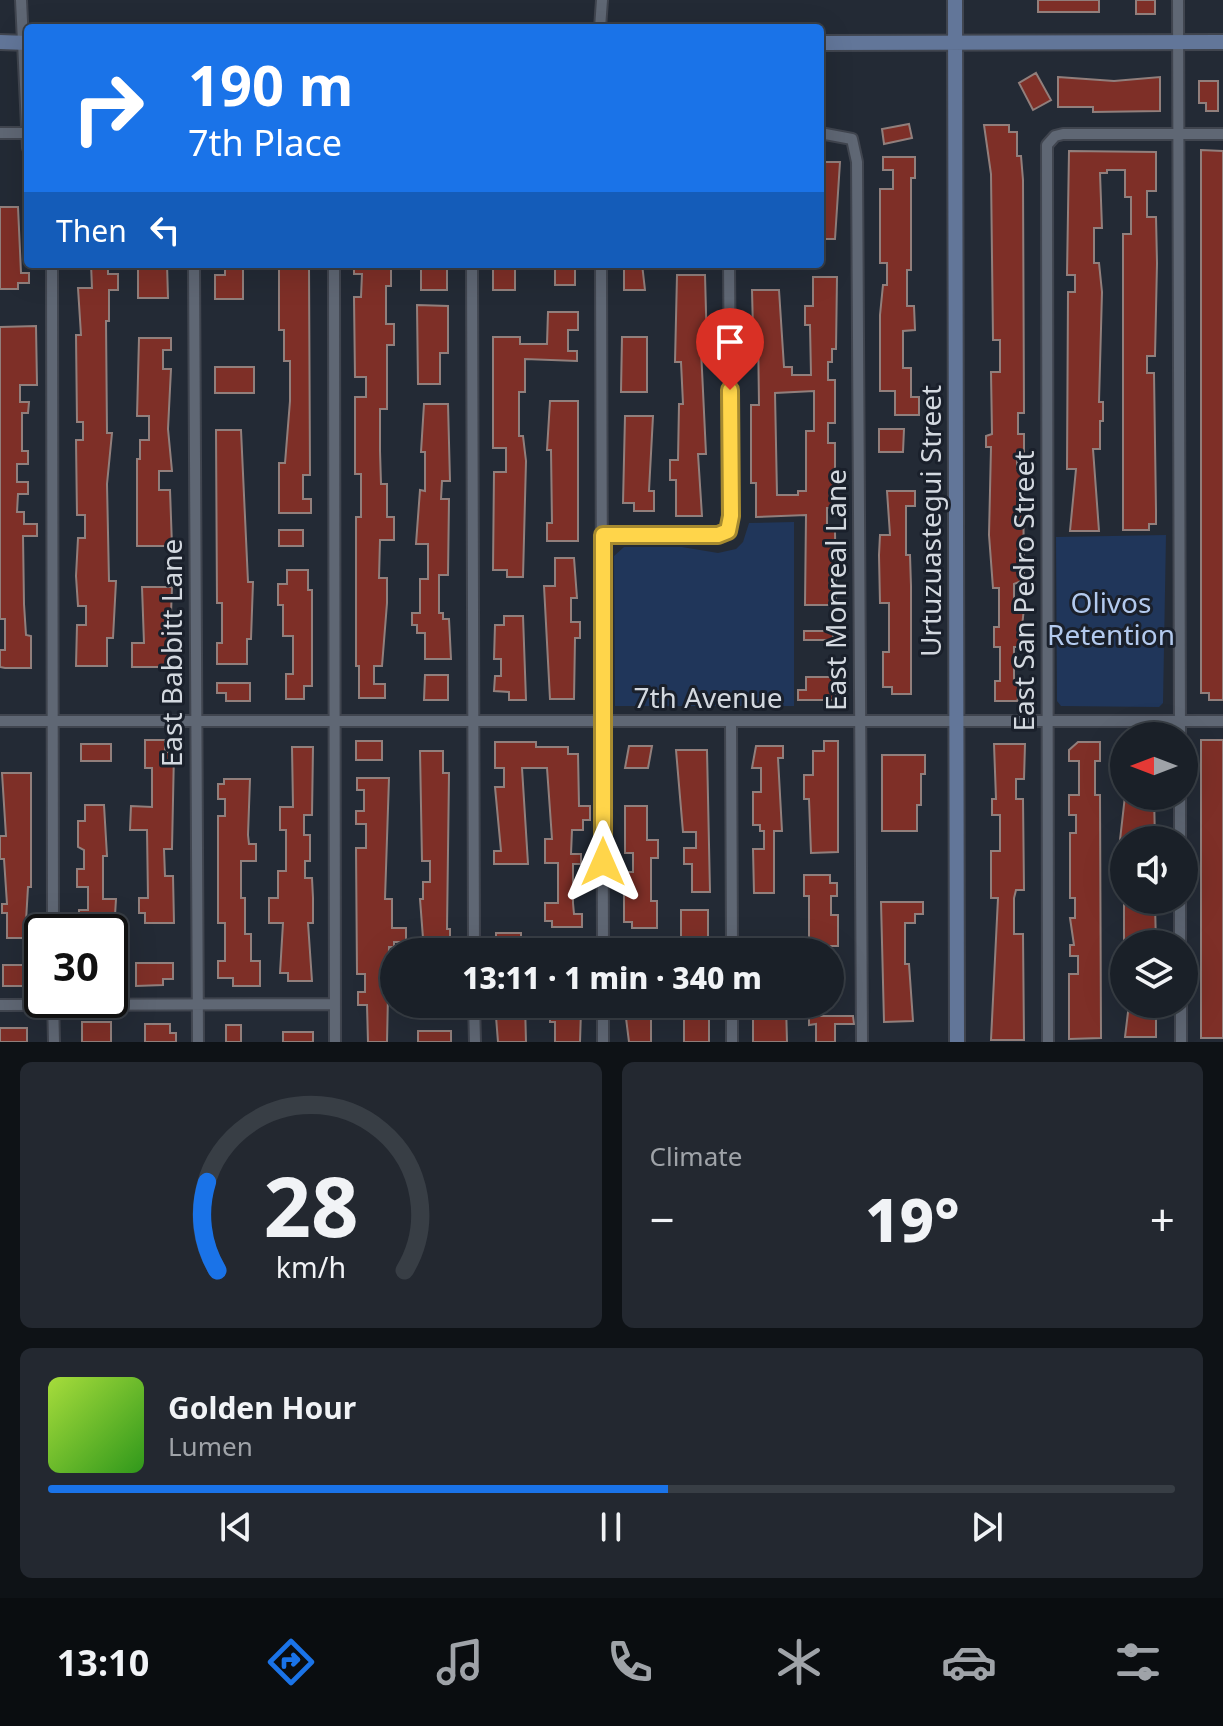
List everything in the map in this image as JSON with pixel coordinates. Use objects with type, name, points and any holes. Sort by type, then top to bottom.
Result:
[{"type":"main road","name":"Urtuzuastegui Street","points":[[955,0],[957,1042]]},
{"type":"main road","points":[[0,42],[24,43]]},
{"type":"main road","points":[[824,43],[1223,42]]},
{"type":"street","points":[[21,0],[24,32]]},
{"type":"street","points":[[600,24],[602,0]]},
{"type":"street","points":[[1178,0],[1180,721]]},
{"type":"street","points":[[0,133],[24,133]]},
{"type":"street","name":"East Monreal Lane","points":[[824,134],[852,139],[857,162],[862,1042]]},
{"type":"street","name":"East San Pedro Street","points":[[1048,1042],[1045,160],[1050,140],[1063,134],[1178,134]]},
{"type":"street","points":[[1178,134],[1223,134]]},
{"type":"street","points":[[52,268],[53,914]]},
{"type":"street","name":"East Babbitt Lane","points":[[194,268],[198,1042]]},
{"type":"street","points":[[334,268],[337,720],[335,1042]]},
{"type":"street","points":[[472,268],[474,938]]},
{"type":"street","points":[[601,268],[603,938]]},
{"type":"street","points":[[603,535],[718,535],[728,531],[731,516],[729,268]]},
{"type":"street","name":"7th Avenue","points":[[0,721],[1223,721]]},
{"type":"street","points":[[731,721],[732,938]]},
{"type":"street","points":[[128,1003],[335,1004]]},
{"type":"street","points":[[0,1005],[24,1004]]},
{"type":"street","points":[[53,1018],[54,1042]]},
{"type":"street","points":[[474,1018],[475,1042]]},
{"type":"street","points":[[603,1018],[603,1042]]},
{"type":"street","points":[[732,1018],[732,1042]]},
{"type":"street","points":[[1181,1018],[1181,1042]]},
{"type":"green space","points":[[794,522],[794,706],[615,706],[614,556],[624,547],[682,547],[718,553],[736,549],[743,542],[749,523]]},
{"type":"green space","name":"Olivos Retention","points":[[1166,535],[1163,703],[1159,707],[1061,706],[1057,701],[1056,537]]},
{"type":"building","points":[[1038,0],[1099,0],[1099,12],[1038,12]]},
{"type":"building","points":[[1136,0],[1155,0],[1155,14],[1136,14]]},
{"type":"building","points":[[1036,73],[1051,100],[1033,110],[1019,83]]},
{"type":"building","points":[[1058,77],[1114,81],[1160,77],[1160,111],[1093,112],[1093,107],[1058,107]]},
{"type":"building","points":[[1199,81],[1218,81],[1218,111],[1206,111],[1206,103],[1199,103]]},
{"type":"building","points":[[909,124],[912,138],[884,144],[882,129]]},
{"type":"building","points":[[984,125],[1009,125],[1009,132],[1017,132],[1017,156],[1021,156],[1023,180],[1024,413],[1018,413],[1018,434],[1024,434],[1024,452],[1017,452],[1017,469],[1023,469],[1024,580],[1014,584],[1014,601],[1017,608],[1024,608],[1021,636],[1026,636],[1026,647],[1014,647],[1014,681],[1026,681],[1026,691],[1021,691],[1017,701],[995,701],[995,681],[1000,681],[1000,647],[994,647],[994,627],[999,627],[999,588],[993,588],[989,535],[991,447],[986,447],[986,436],[992,434],[991,372],[1000,372],[1000,340],[993,340],[991,174]]},
{"type":"building","points":[[1201,150],[1223,151],[1223,700],[1209,700],[1209,693],[1201,693]]},
{"type":"building","points":[[1069,151],[1156,152],[1156,191],[1147,191],[1147,217],[1156,217],[1157,263],[1155,356],[1147,356],[1147,373],[1154,373],[1156,510],[1156,524],[1149,524],[1149,530],[1123,530],[1123,234],[1131,234],[1131,197],[1125,197],[1125,170],[1107,170],[1107,173],[1100,173],[1102,228],[1094,228],[1094,263],[1099,263],[1102,292],[1099,402],[1103,402],[1103,421],[1100,421],[1100,449],[1093,449],[1099,531],[1070,531],[1076,469],[1067,469],[1068,292],[1075,292],[1075,275],[1067,275]]},
{"type":"building","points":[[883,157],[915,157],[915,178],[911,178],[911,270],[907,270],[907,306],[914,306],[915,330],[903,331],[903,368],[911,368],[911,397],[919,397],[919,415],[895,415],[895,391],[880,391],[880,315],[883,285],[887,285],[887,263],[880,263],[880,189],[893,189],[893,170],[883,170]]},
{"type":"building","points":[[824,162],[840,162],[835,239],[824,239]]},
{"type":"building","points":[[0,207],[18,207],[21,273],[29,273],[29,283],[18,283],[18,289],[0,289]]},
{"type":"building","points":[[91,268],[108,268],[108,274],[118,274],[118,290],[109,290],[109,321],[106,321],[107,433],[112,433],[107,484],[109,581],[116,581],[113,638],[107,638],[107,666],[76,666],[77,625],[86,625],[86,606],[78,606],[76,576],[78,538],[85,538],[85,515],[77,515],[76,440],[83,440],[83,422],[77,422],[76,335],[81,335],[78,288],[92,288]]},
{"type":"building","points":[[138,268],[167,268],[168,298],[138,298]]},
{"type":"building","points":[[225,268],[243,268],[243,299],[215,299],[215,275],[225,275]]},
{"type":"building","points":[[279,268],[309,268],[310,475],[303,475],[303,499],[311,499],[311,513],[279,513],[279,463],[285,463],[290,361],[284,361],[284,330],[279,330]]},
{"type":"building","points":[[354,268],[391,268],[391,286],[386,286],[386,324],[394,324],[394,345],[387,345],[387,409],[380,409],[380,451],[381,484],[387,484],[387,517],[394,517],[394,540],[380,540],[379,578],[387,578],[387,603],[382,666],[374,666],[374,684],[385,684],[385,698],[359,698],[359,666],[356,666],[356,517],[361,517],[361,474],[355,474],[355,397],[366,397],[366,377],[355,377],[354,297],[361,297],[362,274],[354,274]]},
{"type":"building","points":[[421,268],[447,268],[447,290],[421,290]]},
{"type":"building","points":[[493,268],[515,268],[515,290],[493,290]]},
{"type":"building","points":[[555,268],[575,268],[575,285],[555,285]]},
{"type":"building","points":[[624,268],[642,268],[645,290],[624,290]]},
{"type":"building","points":[[677,275],[705,275],[707,349],[701,349],[706,454],[698,454],[702,516],[676,516],[676,480],[670,480],[670,460],[678,460],[679,404],[683,404],[681,362],[675,362]]},
{"type":"building","points":[[813,277],[837,277],[836,349],[832,349],[832,362],[828,362],[828,380],[835,380],[835,423],[828,423],[828,443],[835,443],[835,508],[827,508],[827,531],[835,531],[836,605],[805,605],[806,515],[756,517],[756,483],[751,483],[751,405],[759,405],[758,331],[753,331],[752,290],[779,290],[784,367],[792,367],[792,375],[811,375],[810,325],[805,325],[805,306],[813,306]],"holes":[[[814,391],[814,431],[806,431],[806,491],[798,491],[798,495],[777,495],[775,393]]]},
{"type":"building","points":[[417,305],[448,306],[448,353],[440,353],[440,384],[418,384]]},
{"type":"building","points":[[548,312],[578,312],[578,330],[568,330],[568,351],[577,351],[577,361],[525,359],[525,392],[519,392],[519,436],[523,436],[526,461],[523,577],[507,577],[507,570],[493,570],[494,472],[506,472],[506,448],[493,448],[493,337],[520,337],[520,344],[547,344]]},
{"type":"building","points":[[36,326],[37,385],[20,385],[20,402],[29,402],[28,413],[22,413],[22,451],[28,451],[28,464],[17,464],[17,482],[28,482],[28,494],[18,494],[17,512],[24,512],[24,524],[37,524],[37,536],[23,536],[24,604],[26,635],[31,636],[31,668],[5,668],[0,667],[0,650],[5,650],[5,619],[0,619],[0,327]]},
{"type":"building","points":[[622,337],[647,337],[647,392],[621,392]]},
{"type":"building","points":[[139,338],[171,338],[171,350],[163,350],[163,369],[171,369],[168,429],[172,471],[159,471],[159,490],[170,490],[172,546],[137,546],[137,459],[140,459],[140,440],[149,440],[149,416],[137,416]]},
{"type":"building","points":[[215,367],[254,367],[254,393],[215,393]]},
{"type":"building","points":[[550,401],[578,401],[578,541],[547,541],[547,523],[552,523],[551,450],[547,450]]},
{"type":"building","points":[[424,404],[448,404],[450,481],[442,481],[441,499],[449,499],[448,575],[439,575],[439,613],[443,613],[443,619],[449,619],[451,659],[425,659],[425,633],[417,633],[417,625],[412,625],[412,613],[420,613],[420,579],[428,579],[428,544],[416,544],[420,490],[425,491],[425,452],[421,452]]},
{"type":"building","points":[[625,416],[653,416],[649,491],[654,491],[654,511],[634,511],[634,503],[623,503]]},
{"type":"building","points":[[879,429],[904,429],[903,452],[879,452]]},
{"type":"building","points":[[216,430],[241,430],[248,582],[253,582],[247,664],[217,664],[217,643],[222,643],[222,603],[217,603]]},
{"type":"building","points":[[887,491],[915,491],[915,506],[906,506],[906,555],[910,555],[911,586],[911,694],[892,694],[892,687],[883,687],[883,652],[889,652],[889,603],[880,603],[879,555],[880,535],[890,535]]},
{"type":"building","points":[[279,530],[303,530],[303,546],[279,546]]},
{"type":"building","points":[[555,558],[574,558],[577,598],[571,598],[571,622],[580,622],[580,638],[575,638],[574,699],[550,699],[544,586],[555,586]]},
{"type":"building","points":[[287,570],[308,570],[308,590],[312,590],[312,686],[304,686],[304,699],[286,699],[286,674],[293,674],[293,636],[283,636],[283,605],[278,605],[278,584],[287,584]]},
{"type":"building","points":[[142,587],[172,587],[169,667],[132,667],[132,643],[144,643]]},
{"type":"building","points":[[504,616],[523,616],[526,700],[509,700],[509,692],[494,691],[495,676],[501,676],[501,659],[494,659],[495,625],[504,625]]},
{"type":"building","points":[[804,631],[833,631],[833,640],[804,640]]},
{"type":"building","points":[[425,675],[448,675],[448,700],[424,700]]},
{"type":"building","points":[[806,677],[836,677],[836,700],[798,700],[798,690],[806,690]]},
{"type":"building","points":[[217,683],[250,683],[250,701],[226,701],[226,693],[217,693]]},
{"type":"building","points":[[145,740],[165,740],[165,752],[174,752],[172,849],[164,849],[165,876],[173,876],[174,923],[145,923],[145,913],[139,913],[139,898],[148,898],[147,830],[130,830],[131,806],[152,807],[152,768],[145,768]]},
{"type":"building","points":[[1201,740],[1223,740],[1223,1038],[1201,1038]]},
{"type":"building","points":[[356,741],[382,741],[382,760],[356,760]]},
{"type":"building","points":[[824,741],[838,741],[838,852],[811,853],[809,799],[804,799],[804,775],[813,775],[813,751],[824,751]]},
{"type":"building","points":[[495,742],[536,742],[536,747],[568,747],[568,754],[578,754],[579,806],[590,806],[590,820],[583,820],[583,830],[572,830],[571,854],[581,854],[581,864],[573,864],[574,914],[582,914],[582,927],[552,927],[552,921],[545,921],[545,903],[558,903],[558,863],[545,863],[545,839],[552,839],[547,768],[522,768],[528,864],[494,864],[494,851],[501,851],[495,787],[504,787],[504,768],[495,768]]},
{"type":"building","points":[[1078,742],[1100,742],[1100,761],[1095,761],[1095,795],[1100,795],[1101,1038],[1069,1039],[1069,974],[1078,974],[1078,956],[1070,956],[1070,945],[1074,945],[1070,918],[1075,918],[1075,898],[1070,898],[1070,833],[1076,833],[1076,815],[1069,815],[1069,795],[1079,795],[1079,761],[1069,761],[1069,750]]},
{"type":"building","points":[[81,744],[111,744],[111,761],[81,761]]},
{"type":"building","points":[[994,744],[1025,744],[1024,779],[1016,779],[1016,799],[1023,799],[1024,890],[1016,890],[1014,898],[1014,934],[1023,934],[1024,1040],[991,1040],[998,898],[991,898],[991,851],[1000,851],[1000,815],[992,815],[992,799],[996,799]]},
{"type":"building","points":[[629,746],[652,746],[648,768],[625,768]]},
{"type":"building","points":[[756,746],[783,746],[783,758],[778,758],[782,831],[774,831],[774,893],[754,893],[753,849],[764,849],[764,831],[760,831],[760,825],[753,825],[753,792],[761,792],[761,768],[752,768]]},
{"type":"building","points":[[292,747],[313,747],[312,815],[304,815],[304,835],[310,835],[310,861],[305,861],[305,878],[312,878],[313,923],[308,923],[312,981],[288,981],[288,973],[280,973],[283,923],[269,923],[269,898],[278,898],[278,871],[286,871],[286,830],[280,830],[280,807],[293,807]]},
{"type":"building","points":[[676,750],[707,750],[710,892],[692,892],[692,864],[684,864],[684,848],[696,848],[696,832],[683,832]]},
{"type":"building","points":[[420,751],[443,751],[443,773],[449,773],[447,929],[450,929],[450,938],[423,938],[420,899],[423,899],[423,882],[430,882],[430,861],[422,861]]},
{"type":"building","points":[[882,755],[925,755],[925,774],[921,774],[921,805],[917,805],[917,831],[882,831]]},
{"type":"building","points":[[2,773],[31,773],[31,887],[28,887],[24,914],[24,938],[7,938],[7,913],[2,913],[2,904],[7,904],[0,836],[6,836]]},
{"type":"building","points":[[357,778],[389,778],[385,899],[392,899],[392,928],[406,928],[406,938],[380,938],[380,1018],[388,1018],[387,1042],[368,1042],[367,1005],[358,1005],[358,992],[365,992],[365,974],[357,974],[356,848],[366,848],[366,824],[356,824],[356,811],[364,811],[364,790],[357,790]]},
{"type":"building","points":[[224,779],[250,779],[248,835],[249,844],[256,844],[256,861],[241,861],[241,898],[245,898],[245,934],[251,934],[251,961],[260,961],[260,986],[233,986],[233,978],[218,978],[218,961],[225,961],[225,923],[218,923],[218,816],[225,816],[225,799],[218,799],[218,784],[224,784]]},
{"type":"building","points":[[85,805],[104,805],[107,856],[103,856],[103,899],[116,899],[115,914],[79,914],[79,910],[88,910],[88,887],[77,887],[77,869],[84,869],[84,850],[78,847],[78,821],[85,821]]},
{"type":"building","points":[[625,806],[647,806],[647,840],[658,840],[658,858],[651,858],[651,901],[657,901],[657,928],[632,928],[632,922],[624,922],[624,872],[633,872],[633,853],[625,853]]},
{"type":"building","points":[[1123,810],[1154,810],[1155,826],[1122,826]]},
{"type":"building","points":[[804,875],[830,875],[830,883],[837,883],[837,896],[831,896],[831,915],[838,915],[838,938],[809,938],[809,896],[804,896]]},
{"type":"building","points":[[881,902],[923,902],[923,914],[915,914],[915,923],[905,923],[905,964],[909,964],[913,1021],[884,1022]]},
{"type":"building","points":[[681,910],[708,910],[708,938],[681,938]]},
{"type":"building","points":[[1124,914],[1155,914],[1156,930],[1124,930]]},
{"type":"building","points":[[496,933],[521,933],[521,938],[496,938]]},
{"type":"building","points":[[136,963],[173,963],[173,979],[163,979],[163,985],[136,986]]},
{"type":"building","points":[[3,965],[24,965],[24,986],[3,986]]},
{"type":"building","points":[[844,1016],[853,1016],[854,1024],[835,1024],[835,1042],[816,1042],[816,1024],[809,1025],[809,1018]]},
{"type":"building","points":[[496,1018],[525,1018],[526,1042],[498,1042]]},
{"type":"building","points":[[550,1018],[581,1018],[580,1042],[555,1042],[555,1022],[550,1022]]},
{"type":"building","points":[[626,1018],[651,1018],[651,1042],[629,1042]]},
{"type":"building","points":[[684,1018],[709,1018],[709,1042],[684,1042]]},
{"type":"building","points":[[753,1018],[786,1018],[787,1042],[753,1042]]},
{"type":"building","points":[[1127,1018],[1156,1018],[1156,1037],[1125,1037]]},
{"type":"building","points":[[82,1022],[111,1022],[111,1042],[82,1042]]},
{"type":"building","points":[[145,1024],[170,1024],[170,1033],[176,1033],[176,1042],[145,1042]]},
{"type":"building","points":[[226,1025],[241,1025],[241,1042],[226,1042]]},
{"type":"building","points":[[0,1028],[27,1028],[27,1042],[0,1042]]},
{"type":"building","points":[[418,1031],[451,1031],[451,1042],[418,1042]]},
{"type":"building","points":[[283,1032],[313,1032],[313,1042],[283,1042]]},
{"type":"route","points":[[603,862],[603,535],[718,535],[728,531],[731,523],[730,390]]}]
